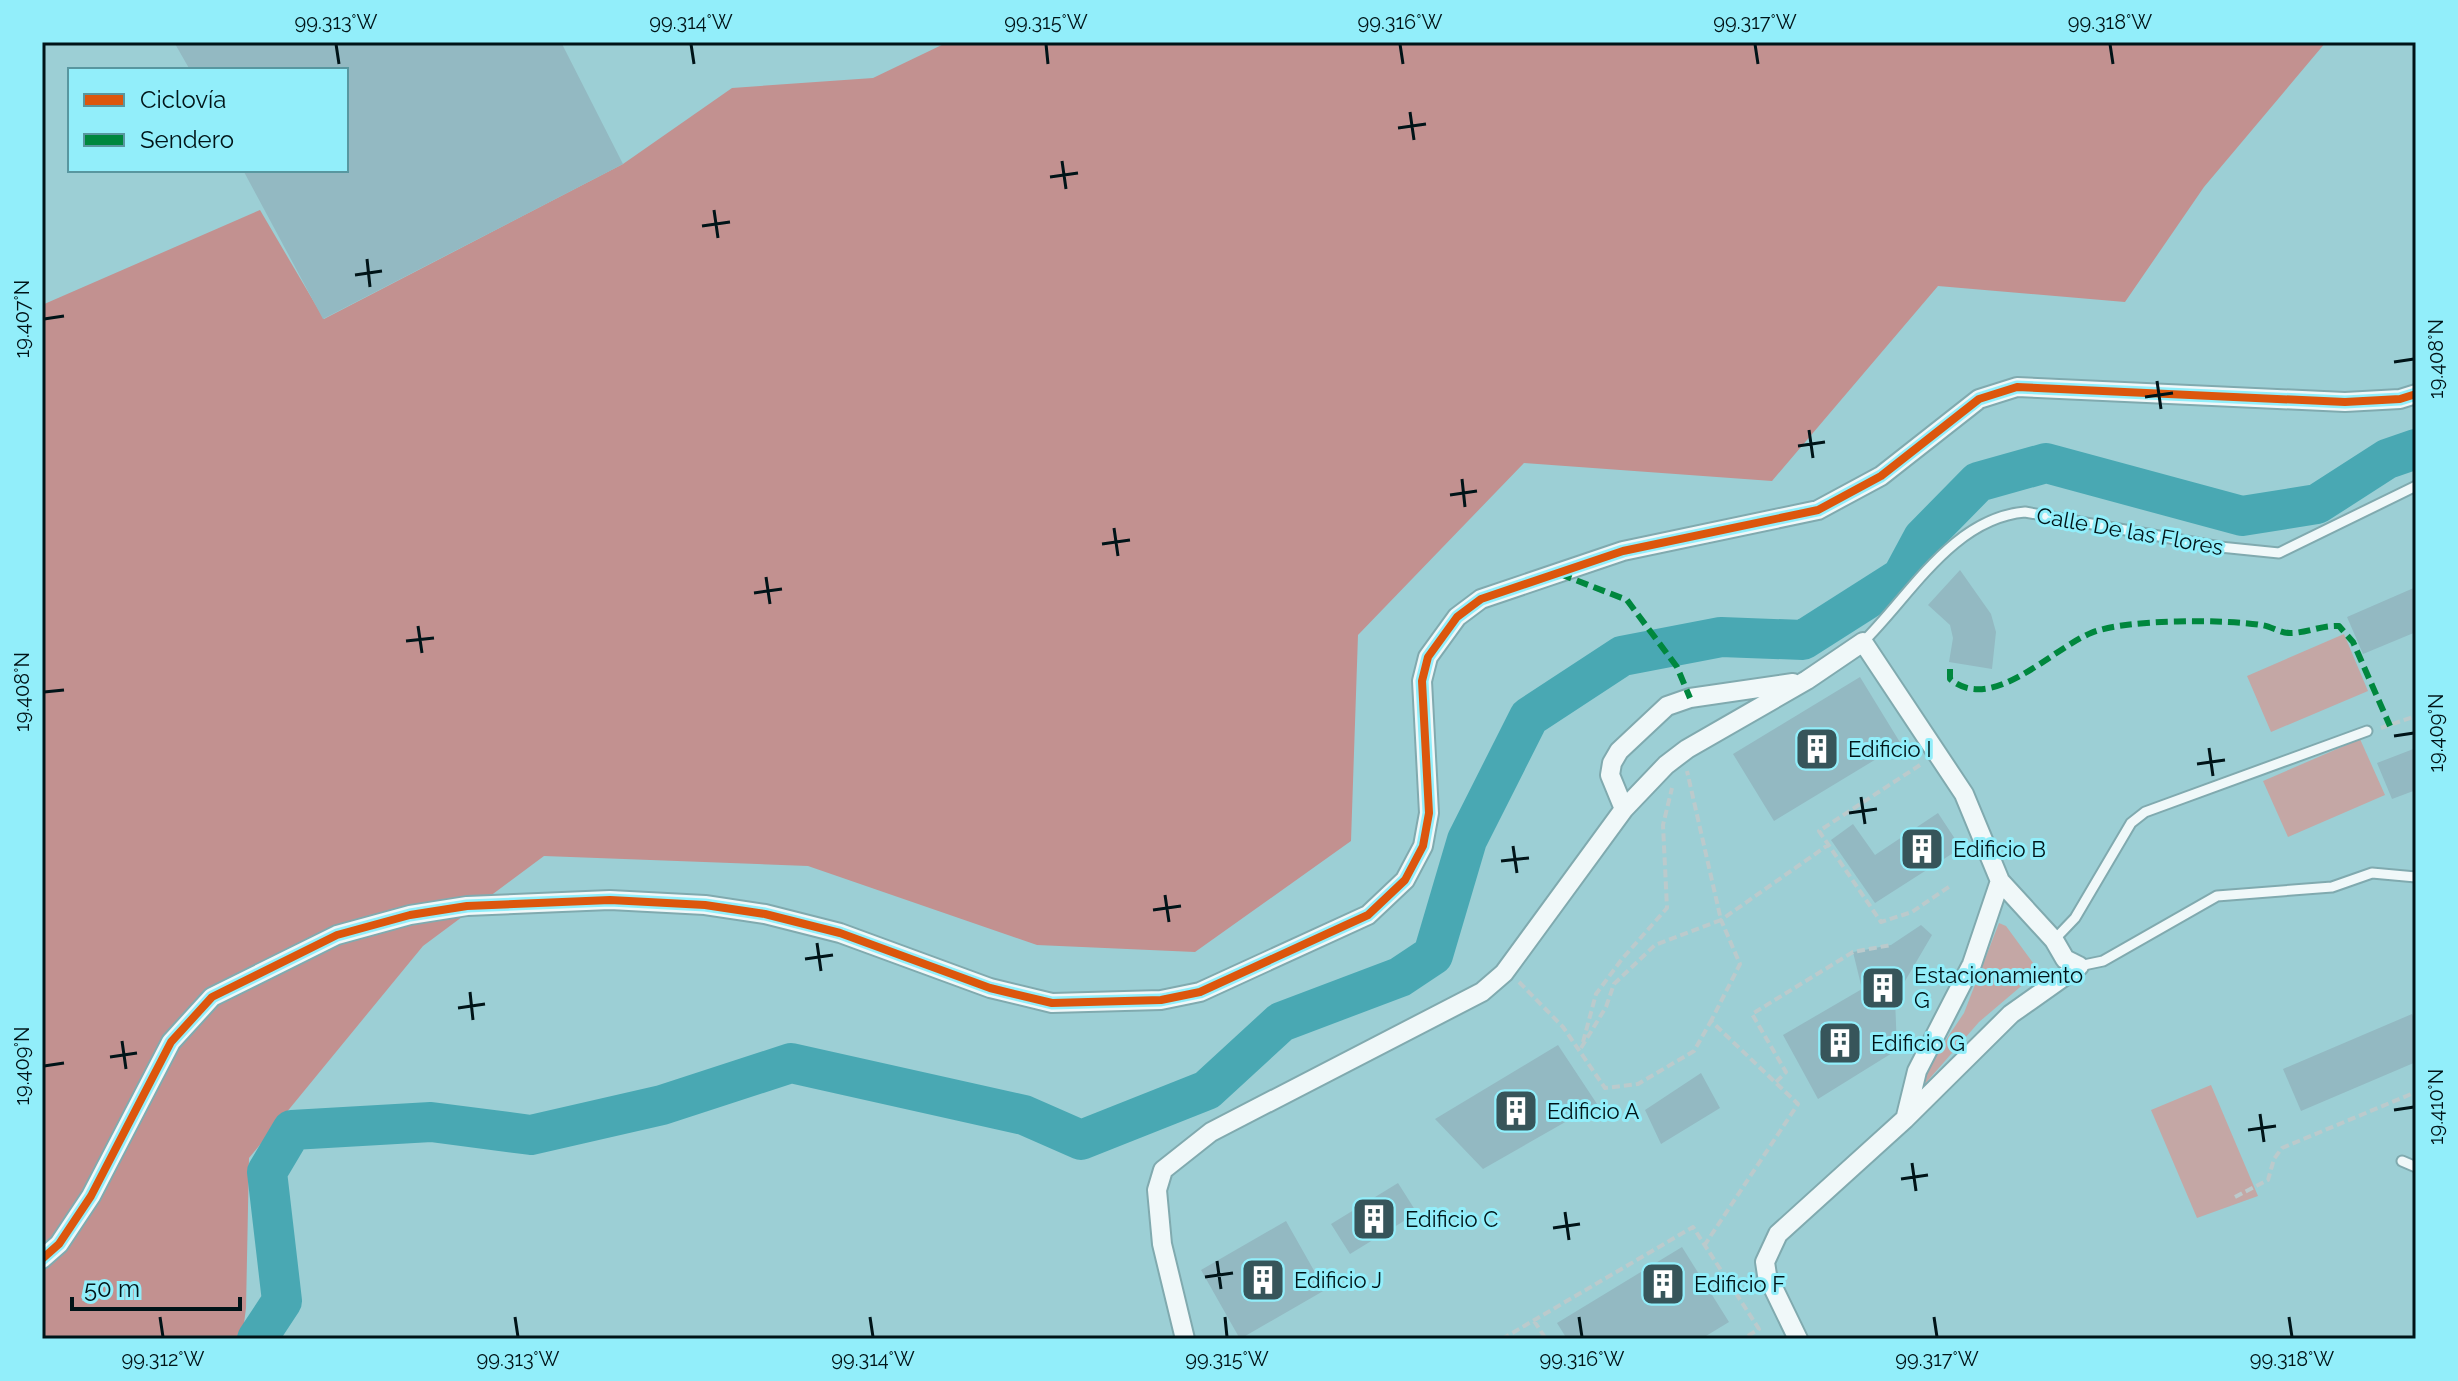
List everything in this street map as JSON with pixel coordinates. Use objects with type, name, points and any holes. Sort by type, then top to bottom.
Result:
[{"type":"street","points":[[42,1259],[59,1244],[91,1196],[114,1145],[171,1042],[212,997],[337,935],[410,915],[467,906],[610,900],[689,904],[765,914],[840,933],[990,988],[1052,1003],[1161,1000],[1200,992],[1368,915],[1405,880],[1423,846],[1429,813],[1422,681],[1428,657],[1457,617],[1481,599],[1623,551],[1818,510],[1881,476],[1979,399],[2017,387],[2345,402],[2400,399],[2416,394]]},
{"type":"street","points":[[1185,1339],[1162,1244],[1157,1190],[1163,1170],[1211,1132],[1467,1002],[1504,973],[1624,809],[1666,765],[1687,749],[1807,680],[1863,642],[1964,794],[2000,881],[2054,940],[2065,959],[2079,966],[2011,1014],[1905,1119],[1778,1234],[1765,1262],[1767,1275],[1798,1339]]},
{"type":"street","points":[[1624,809],[1610,775],[1612,763],[1619,751],[1667,706],[1690,698],[1807,680]]},
{"type":"street","points":[[1905,1119],[1917,1071],[1972,964],[2000,881]]},
{"type":"lane","name":"Calle De las Flores","points":[[1863,642],[1890,616],[1937,558],[1988,522],[2008,513],[2025,512],[2207,545],[2279,553],[2416,486]]},
{"type":"lane","points":[[2054,940],[2075,918],[2131,823],[2145,812],[2367,731]]},
{"type":"lane","points":[[2079,966],[2103,961],[2217,896],[2332,887],[2372,873],[2416,877]]},
{"type":"lane","points":[[2402,1161],[2416,1167]]},
{"type":"path","points":[[2367,731],[2416,716]]},
{"type":"path","points":[[1504,973],[1523,985],[1581,1048],[1605,1088],[1638,1084],[1694,1051],[1740,964],[1721,920],[1687,773],[1687,749]]},
{"type":"path","points":[[1581,1048],[1596,994],[1667,908],[1663,825],[1668,800],[1687,749]]},
{"type":"path","points":[[1925,762],[1819,831],[1881,922],[1912,912],[1950,886]]},
{"type":"path","points":[[1687,773],[1701,765]]},
{"type":"path","points":[[1581,1048],[1606,1007],[1614,984],[1655,945],[1721,920],[1828,845]]},
{"type":"path","points":[[1776,1082],[1786,1072],[1752,1014],[1853,952],[1891,945]]},
{"type":"path","points":[[1704,1246],[1798,1104],[1711,1021]]},
{"type":"path","points":[[2235,1197],[2268,1180],[2274,1159],[2282,1148],[2416,1092]]},
{"type":"path","points":[[1502,1339],[1693,1227],[1759,1329],[1743,1339]]},
{"type":"path","points":[[1534,1320],[1546,1339]]},
{"type":"shaded area","points":[[948,42],[2326,42],[2204,187],[2125,302],[1938,286],[1772,481],[1524,463],[1358,635],[1351,841],[1195,952],[1037,945],[808,866],[544,856],[423,946],[249,1158],[246,1308],[242,1339],[42,1339],[42,305],[260,210],[324,319],[623,164],[732,88],[873,78]]},
{"type":"shaded area","points":[[2344,634],[2368,691],[2271,732],[2247,676]]},
{"type":"shaded area","points":[[2360,739],[2385,795],[2288,837],[2263,781]]},
{"type":"shaded area","points":[[1999,923],[2006,926],[2039,971],[1979,1022],[1917,1093],[1923,1074],[1964,1013]]},
{"type":"shaded area","points":[[2211,1085],[2258,1196],[2197,1218],[2151,1110]]},
{"type":"building","points":[[174,42],[561,42],[623,164],[323,319],[244,172],[348,172],[348,68],[189,68]]},
{"type":"building","points":[[1960,570],[1991,614],[1996,632],[1992,669],[1949,662],[1953,638],[1950,625],[1928,605]]},
{"type":"building","points":[[2416,587],[2416,632],[2363,654],[2347,617]]},
{"type":"building","name":"Edificio I","points":[[1860,677],[1901,744],[1774,821],[1733,754]]},
{"type":"building","points":[[2416,748],[2416,790],[2392,799],[2377,763]]},
{"type":"building","points":[[1938,813],[1961,848],[1875,903],[1831,840],[1853,824],[1875,855]]},
{"type":"building","name":"Edificio G","points":[[1921,925],[1932,935],[1895,998],[1897,1050],[1818,1099],[1783,1035],[1862,989],[1853,952],[1891,945]]},
{"type":"building","points":[[2412,1014],[2416,1024],[2416,1062],[2301,1111],[2283,1069]]},
{"type":"building","name":"Edificio A","points":[[1558,1045],[1597,1104],[1483,1169],[1435,1119]]},
{"type":"building","points":[[1701,1073],[1720,1108],[1661,1144],[1645,1110]]},
{"type":"building","name":"Edificio C","points":[[1398,1183],[1417,1213],[1350,1254],[1331,1224]]},
{"type":"building","name":"Edificio J","points":[[1286,1221],[1325,1290],[1240,1339],[1201,1270]]},
{"type":"building","name":"Edificio F","points":[[1682,1247],[1729,1322],[1701,1339],[1567,1339],[1557,1323]]},
{"type":"waterway","points":[[257,1339],[282,1301],[267,1172],[292,1130],[431,1122],[531,1135],[662,1105],[791,1063],[1024,1115],[1081,1140],[1207,1090],[1281,1022],[1400,977],[1433,955],[1467,840],[1529,717],[1622,656],[1721,637],[1803,640],[1902,577],[1923,538],[1978,482],[2046,463],[2242,516],[2317,504],[2387,459],[2416,449]]},
{"type":"marked path","points":[[1560,574],[1627,600],[1677,667],[1690,698]]},
{"type":"marked path","points":[[1950,669],[1950,679],[1966,688],[1984,689],[2021,676],[2091,633],[2126,625],[2224,622],[2261,625],[2290,633],[2339,626],[2353,642],[2390,726]]},
{"type":"cycle path","points":[[42,1259],[59,1244],[91,1196],[171,1042],[212,997],[337,935],[410,915],[467,906],[610,900],[705,905],[765,914],[840,933],[990,988],[1052,1003],[1161,1000],[1200,992],[1368,915],[1405,880],[1423,846],[1429,813],[1422,681],[1428,657],[1457,617],[1481,599],[1623,551],[1818,510],[1881,476],[1979,399],[2017,387],[2345,402],[2400,399],[2416,394]]},
{"type":"place","name":"Edificio I","points":[[1817,749]]},
{"type":"place","name":"Edificio B","points":[[1922,849]]},
{"type":"place","name":"Estacionamiento G","points":[[1883,988]]},
{"type":"place","name":"Edificio G","points":[[1840,1043]]},
{"type":"place","name":"Edificio A","points":[[1516,1111]]},
{"type":"place","name":"Edificio C","points":[[1374,1219]]},
{"type":"place","name":"Edificio J","points":[[1263,1280]]},
{"type":"place","name":"Edificio F","points":[[1663,1284]]}]
